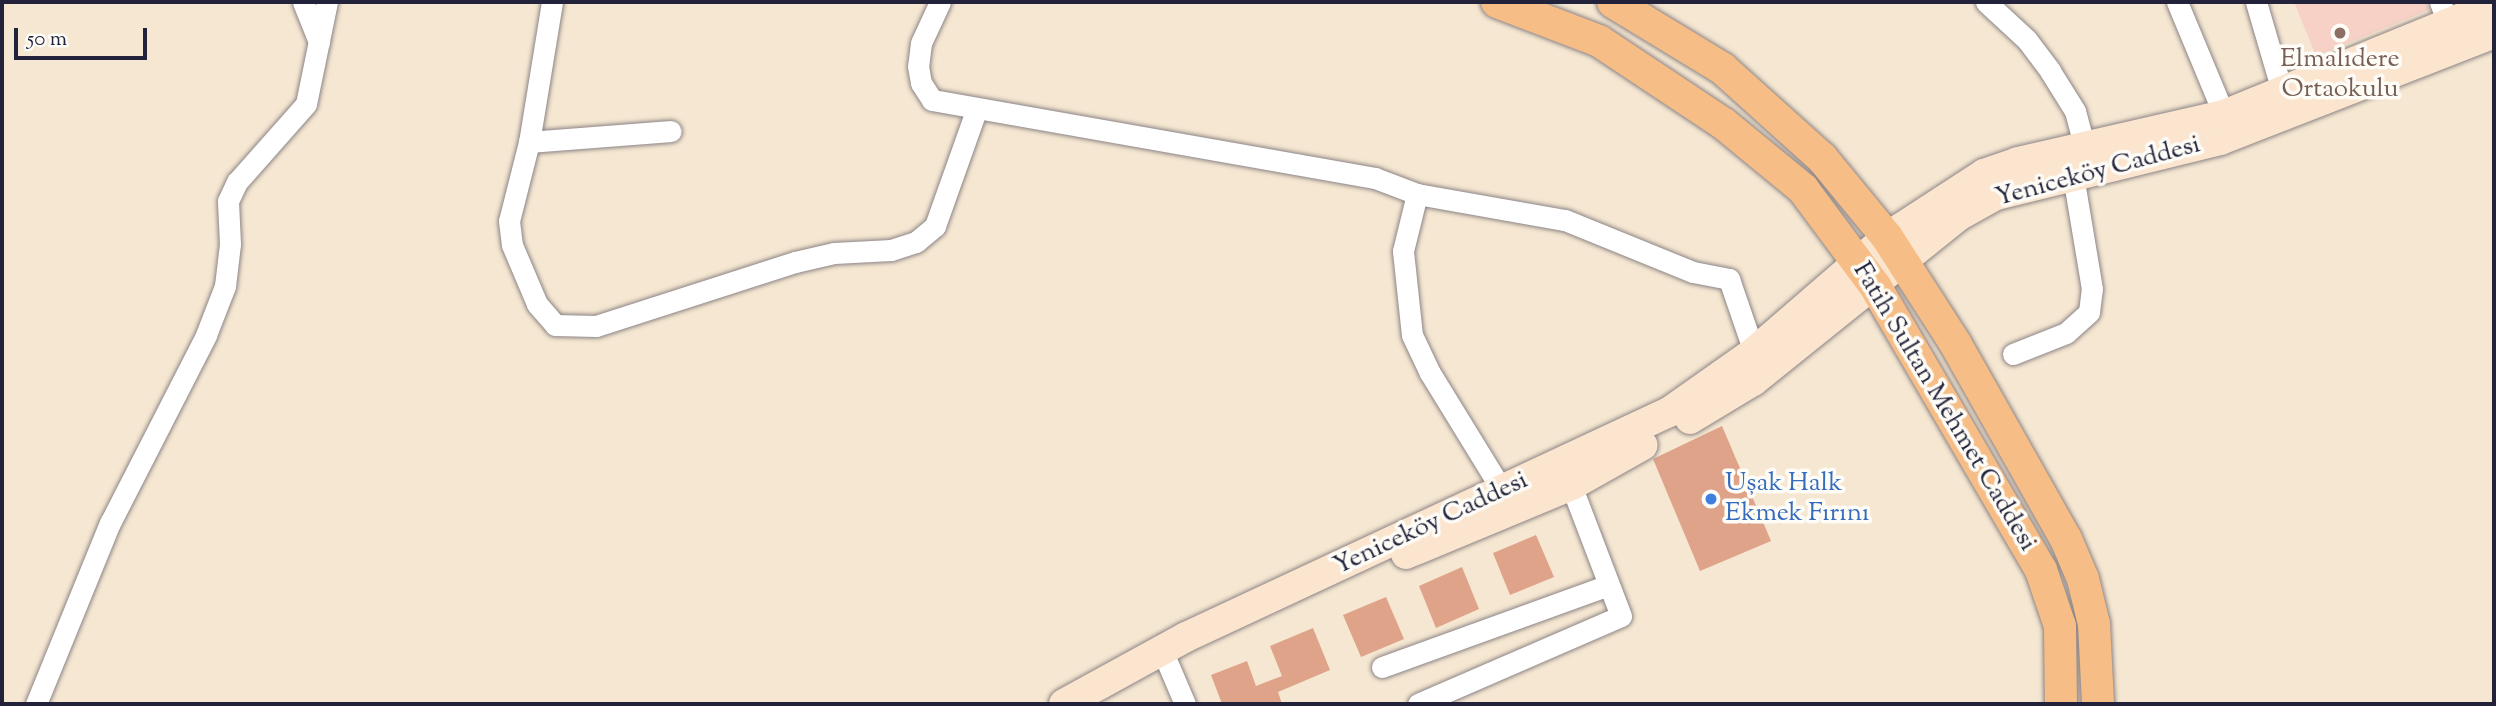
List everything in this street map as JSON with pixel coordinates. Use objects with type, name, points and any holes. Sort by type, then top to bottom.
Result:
[{"type":"main road","name":"Fatih Sultan Mehmet Caddesi","points":[[1497,2],[1599,41],[1724,124],[1803,189],[1867,274],[2040,570],[2060,626],[2061,704]]},
{"type":"main road","name":"Fatih Sultan Mehmet Caddesi","points":[[1613,2],[1723,69],[1822,158],[1895,250],[1995,411],[2066,539],[2083,579],[2094,624],[2098,704]]},
{"type":"street","points":[[303,2],[319,45]]},
{"type":"street","points":[[36,704],[110,523],[206,335],[225,286],[232,192],[306,104],[327,2]]},
{"type":"street","points":[[551,2],[529,142],[513,197],[512,245],[537,304],[555,325],[596,326],[795,262],[834,253],[891,250],[916,242],[935,226],[976,111]]},
{"type":"street","points":[[940,2],[921,43],[920,83],[932,100],[976,111],[1375,178],[1417,194],[1565,220],[1693,272],[1729,279],[1754,352]]},
{"type":"street","points":[[1986,2],[2026,40],[2050,71],[2075,111],[2092,289],[2089,312],[2066,333],[2013,354]]},
{"type":"street","points":[[2177,2],[2224,115]]},
{"type":"street","points":[[2256,2],[2283,91]]},
{"type":"street","name":"Yeniceköy Caddesi","points":[[1313,579],[1326,582],[1447,539],[1567,474],[1753,381],[1895,250],[1996,195],[2079,162],[2224,115],[2283,91],[2444,13],[2494,5]]},
{"type":"street","name":"Yeniceköy Caddesi","points":[[2079,162],[2220,140],[2494,33]]},
{"type":"street","points":[[529,142],[671,131]]},
{"type":"street","points":[[1417,194],[1403,251],[1412,335],[1430,373],[1502,490]]},
{"type":"street","name":"Yeniceköy Caddesi","points":[[1313,579],[1502,490],[1567,474],[1669,412],[1867,274]]},
{"type":"street","points":[[1418,704],[1621,616],[1567,474]]},
{"type":"street","points":[[1063,704],[1162,650],[1313,579]]},
{"type":"street","points":[[1382,667],[1608,585]]},
{"type":"street","points":[[1162,650],[1185,704]]},
{"type":"shaded area","name":"Elmalıdere Ortaokulu","points":[[2294,2],[2426,2],[2429,10],[2316,56]]},
{"type":"building","name":"Uşak Halk Ekmek Fırını","points":[[1722,426],[1771,541],[1700,571],[1653,459]]},
{"type":"building","points":[[1536,535],[1554,577],[1510,595],[1493,553]]},
{"type":"building","points":[[1462,567],[1479,609],[1436,628],[1419,586]]},
{"type":"building","points":[[1386,597],[1404,639],[1361,657],[1343,615]]},
{"type":"building","points":[[1313,628],[1330,670],[1278,692],[1282,704],[1222,704],[1211,675],[1247,661],[1256,686],[1282,676],[1270,646]]},
{"type":"place","name":"Elmalıdere Ortaokulu","points":[[2340,33]]},
{"type":"place","name":"Uşak Halk Ekmek Fırını","points":[[1711,499]]}]
